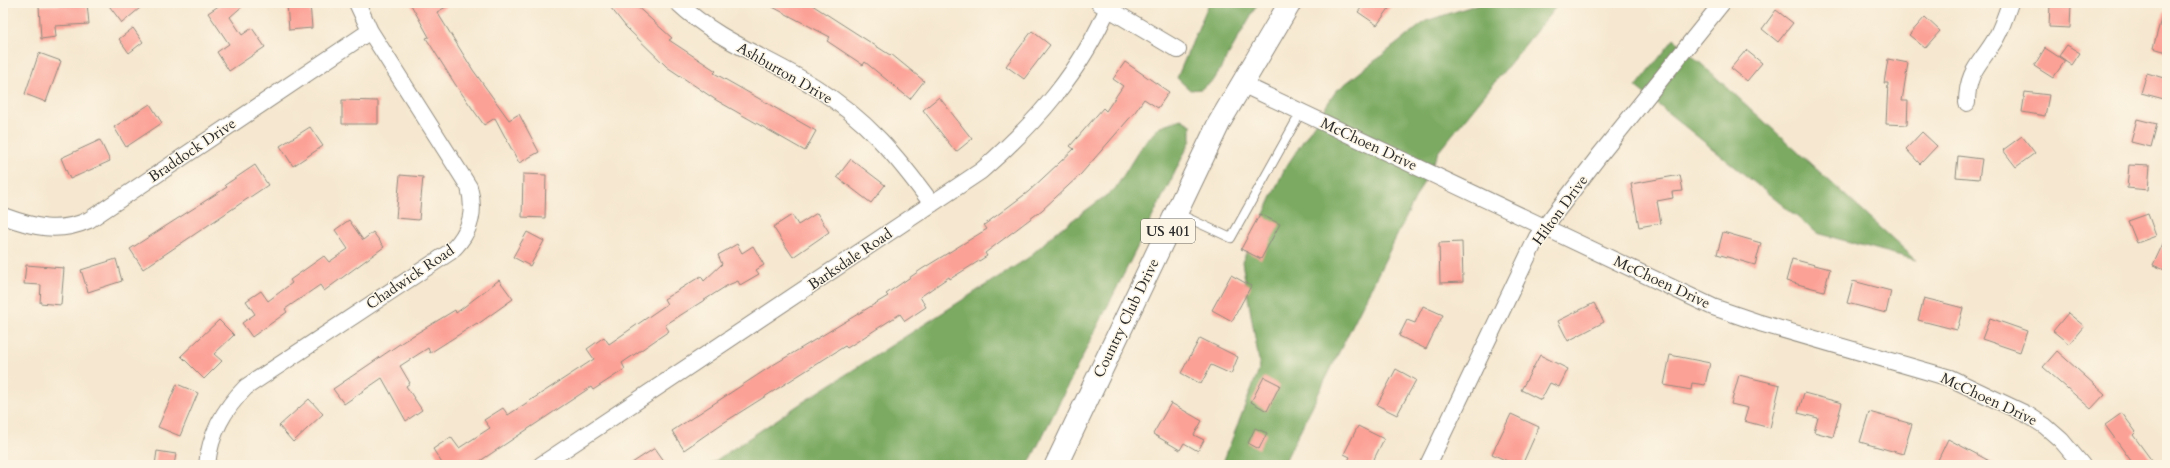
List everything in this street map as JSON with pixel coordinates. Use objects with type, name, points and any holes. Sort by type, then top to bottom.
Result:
[{"type":"main road","name":"Country Club Drive","points":[[1056,465],[1220,123],[1290,3]]},
{"type":"street","name":"Chadwick Road","points":[[207,465],[212,438],[220,419],[231,402],[246,387],[450,252],[458,245],[468,228],[472,207],[469,187],[370,31],[357,3]]},
{"type":"street","name":"Ashburton Drive","points":[[678,3],[709,30],[815,87],[860,119],[882,140],[903,164],[932,204]]},
{"type":"street","name":"Hilton Drive","points":[[1428,465],[1537,237],[1722,3]]},
{"type":"street","points":[[1967,103],[1967,86],[1972,75],[1996,39],[2010,3]]},
{"type":"street","name":"Barksdale Road","points":[[541,465],[981,171],[1013,143],[1042,113],[1062,89],[1090,46],[1106,5]]},
{"type":"street","points":[[1106,5],[1178,50]]},
{"type":"street","name":"Braddock Drive","points":[[3,216],[28,225],[48,229],[69,227],[89,220],[370,31]]},
{"type":"street","name":"McChoen Drive","points":[[1242,84],[1714,307],[1760,323],[1950,378],[2028,415],[2045,426],[2061,440],[2082,465]]},
{"type":"lane","points":[[1176,213],[1231,238],[1301,112]]},
{"type":"green space","points":[[1209,3],[1258,3],[1214,80],[1201,89],[1190,90],[1177,78]]},
{"type":"green space","points":[[1482,3],[1559,3],[1439,151],[1283,465],[1222,465],[1260,367],[1242,262],[1284,170],[1336,91],[1426,21]]},
{"type":"green space","points":[[1674,39],[1916,260],[1817,233],[1636,87]]},
{"type":"green space","points":[[1181,119],[1191,125],[1191,140],[1028,465],[709,465],[803,402],[1028,258],[1055,233],[1115,189],[1141,147],[1160,126]]},
{"type":"building","points":[[87,3],[89,24],[55,26],[56,37],[41,39],[39,6]]},
{"type":"building","points":[[107,3],[146,3],[122,23]]},
{"type":"building","points":[[223,3],[246,3],[230,17],[242,35],[252,28],[265,47],[229,71],[217,52],[229,44],[208,13]]},
{"type":"building","points":[[287,3],[310,3],[312,28],[289,30]]},
{"type":"building","points":[[410,3],[453,3],[437,12],[473,70],[509,120],[519,114],[539,152],[519,163],[495,118],[484,125],[455,84],[426,38],[429,37]]},
{"type":"building","points":[[607,3],[633,3],[672,38],[669,40],[716,71],[714,73],[816,131],[805,151],[716,100],[667,67],[626,27]]},
{"type":"building","points":[[765,3],[809,3],[890,55],[891,54],[924,81],[910,99],[865,62],[863,65],[827,41],[830,37]]},
{"type":"building","points":[[1365,3],[1393,3],[1377,25],[1358,12]]},
{"type":"building","points":[[2050,4],[2071,5],[2070,28],[2049,27]]},
{"type":"building","points":[[1776,10],[1793,23],[1778,42],[1762,29]]},
{"type":"building","points":[[2163,12],[2167,12],[2167,52],[2153,48]]},
{"type":"building","points":[[1925,17],[1940,31],[1925,48],[1909,35]]},
{"type":"building","points":[[133,28],[143,42],[129,53],[119,39]]},
{"type":"building","points":[[1032,31],[1050,45],[1024,79],[1006,66]]},
{"type":"building","points":[[2067,45],[2080,53],[2072,65],[2059,56]]},
{"type":"building","points":[[2045,48],[2065,61],[2053,78],[2034,66]]},
{"type":"building","points":[[1746,50],[1762,63],[1747,81],[1731,68]]},
{"type":"building","points":[[39,53],[61,61],[46,102],[25,94]]},
{"type":"building","points":[[1888,59],[1908,63],[1902,101],[1908,101],[1907,125],[1886,124],[1888,83],[1884,83]]},
{"type":"building","points":[[1125,62],[1169,92],[1158,108],[1144,99],[1135,112],[1081,174],[1042,210],[985,253],[987,256],[950,279],[949,277],[920,297],[926,307],[905,321],[900,314],[847,348],[845,346],[720,425],[684,450],[672,431],[773,365],[888,296],[886,294],[922,269],[987,229],[984,225],[1028,192],[1074,149],[1070,146],[1103,108],[1106,111],[1123,86],[1113,79]]},
{"type":"building","points":[[2147,73],[2167,79],[2164,99],[2141,93]]},
{"type":"building","points":[[2025,92],[2049,95],[2045,116],[2022,112]]},
{"type":"building","points":[[939,97],[972,139],[956,152],[923,110]]},
{"type":"building","points":[[342,100],[378,101],[378,124],[342,124]]},
{"type":"building","points":[[150,104],[162,123],[126,147],[114,127]]},
{"type":"building","points":[[2137,119],[2157,124],[2151,147],[2131,142]]},
{"type":"building","points":[[310,127],[323,146],[293,166],[280,146]]},
{"type":"building","points":[[1922,132],[1937,146],[1920,164],[1906,149]]},
{"type":"building","points":[[2022,136],[2035,153],[2016,167],[2003,150]]},
{"type":"building","points":[[100,140],[110,161],[70,179],[61,158]]},
{"type":"building","points":[[1958,156],[1982,159],[1979,179],[1956,177]]},
{"type":"building","points":[[851,159],[885,185],[871,203],[837,177]]},
{"type":"building","points":[[255,165],[268,185],[143,269],[130,249],[227,187],[225,185]]},
{"type":"building","points":[[2129,165],[2150,166],[2148,190],[2127,188]]},
{"type":"building","points":[[523,174],[546,175],[545,218],[522,217]]},
{"type":"building","points":[[400,175],[423,177],[419,220],[396,218]]},
{"type":"building","points":[[1680,175],[1683,191],[1672,192],[1673,198],[1657,201],[1661,223],[1639,227],[1631,184]]},
{"type":"building","points":[[817,213],[829,232],[793,257],[773,227],[792,215],[798,225]]},
{"type":"building","points":[[1260,214],[1280,224],[1261,259],[1241,249]]},
{"type":"building","points":[[2148,214],[2156,236],[2137,243],[2128,221]]},
{"type":"building","points":[[349,220],[363,240],[373,232],[384,247],[324,291],[320,285],[285,309],[287,312],[252,337],[242,323],[255,314],[246,301],[261,291],[268,301],[292,283],[290,280],[324,256],[329,262],[348,249],[335,230]]},
{"type":"building","points":[[527,232],[544,241],[530,266],[513,257]]},
{"type":"building","points":[[1723,232],[1761,243],[1755,265],[1717,254]]},
{"type":"building","points":[[2167,235],[2167,271],[2153,265]]},
{"type":"building","points":[[1462,242],[1463,282],[1440,283],[1439,243]]},
{"type":"building","points":[[737,244],[742,253],[753,246],[764,265],[756,270],[759,274],[740,285],[738,281],[728,285],[665,325],[669,331],[622,363],[625,369],[593,390],[591,387],[474,465],[443,465],[433,449],[451,437],[459,448],[490,428],[484,420],[503,408],[508,415],[594,359],[587,349],[604,337],[609,344],[667,304],[664,299],[701,276],[704,281],[722,264],[718,255]]},
{"type":"building","points":[[116,259],[122,281],[88,292],[81,270]]},
{"type":"building","points":[[1792,259],[1830,269],[1824,291],[1786,281]]},
{"type":"building","points":[[26,265],[64,268],[61,305],[40,303],[41,285],[24,284]]},
{"type":"building","points":[[1231,275],[1251,286],[1232,321],[1212,310]]},
{"type":"building","points":[[499,280],[513,299],[478,324],[477,323],[430,353],[428,348],[400,366],[410,383],[406,386],[422,410],[406,421],[382,378],[344,404],[333,389],[404,341],[455,310],[456,313]]},
{"type":"building","points":[[1853,281],[1891,291],[1886,313],[1847,303]]},
{"type":"building","points":[[1924,298],[1963,308],[1957,330],[1918,320]]},
{"type":"building","points":[[1594,303],[1604,322],[1568,341],[1558,321]]},
{"type":"building","points":[[1423,306],[1443,315],[1426,349],[1399,336],[1407,320],[1415,323]]},
{"type":"building","points":[[2068,313],[2084,326],[2069,344],[2053,331]]},
{"type":"building","points":[[1990,318],[2027,331],[2020,352],[1982,339]]},
{"type":"building","points":[[219,320],[234,335],[214,354],[222,361],[204,379],[181,356]]},
{"type":"building","points":[[1200,338],[1238,357],[1231,374],[1211,365],[1201,384],[1181,373]]},
{"type":"building","points":[[2057,351],[2105,394],[2091,409],[2043,367]]},
{"type":"building","points":[[1540,355],[1568,369],[1559,387],[1550,383],[1541,400],[1521,390]]},
{"type":"building","points":[[1670,355],[1710,363],[1705,385],[1692,383],[1691,390],[1664,385]]},
{"type":"building","points":[[1396,369],[1416,380],[1397,415],[1377,405]]},
{"type":"building","points":[[1739,375],[1780,385],[1770,428],[1744,421],[1748,408],[1731,404]]},
{"type":"building","points":[[1264,377],[1280,385],[1267,411],[1251,402]]},
{"type":"building","points":[[177,384],[198,393],[180,436],[158,427]]},
{"type":"building","points":[[1804,393],[1842,403],[1833,437],[1814,432],[1818,418],[1798,413]]},
{"type":"building","points":[[309,399],[323,414],[293,442],[279,426]]},
{"type":"building","points":[[1171,403],[1202,421],[1194,435],[1204,440],[1198,451],[1184,443],[1180,450],[1153,434]]},
{"type":"building","points":[[1869,412],[1912,424],[1903,454],[1860,442]]},
{"type":"building","points":[[2122,413],[2136,432],[2133,435],[2155,465],[2134,465],[2105,425]]},
{"type":"building","points":[[1511,414],[1539,427],[1522,465],[1516,465],[1492,454]]},
{"type":"building","points":[[1358,426],[1384,439],[1371,465],[1346,465],[1350,457],[1344,454]]},
{"type":"building","points":[[1255,428],[1267,433],[1259,449],[1248,443]]},
{"type":"building","points":[[1948,439],[1997,465],[1948,465],[1938,460]]},
{"type":"building","points":[[655,448],[667,465],[629,465]]},
{"type":"building","points":[[157,451],[176,454],[174,465],[155,465]]}]
